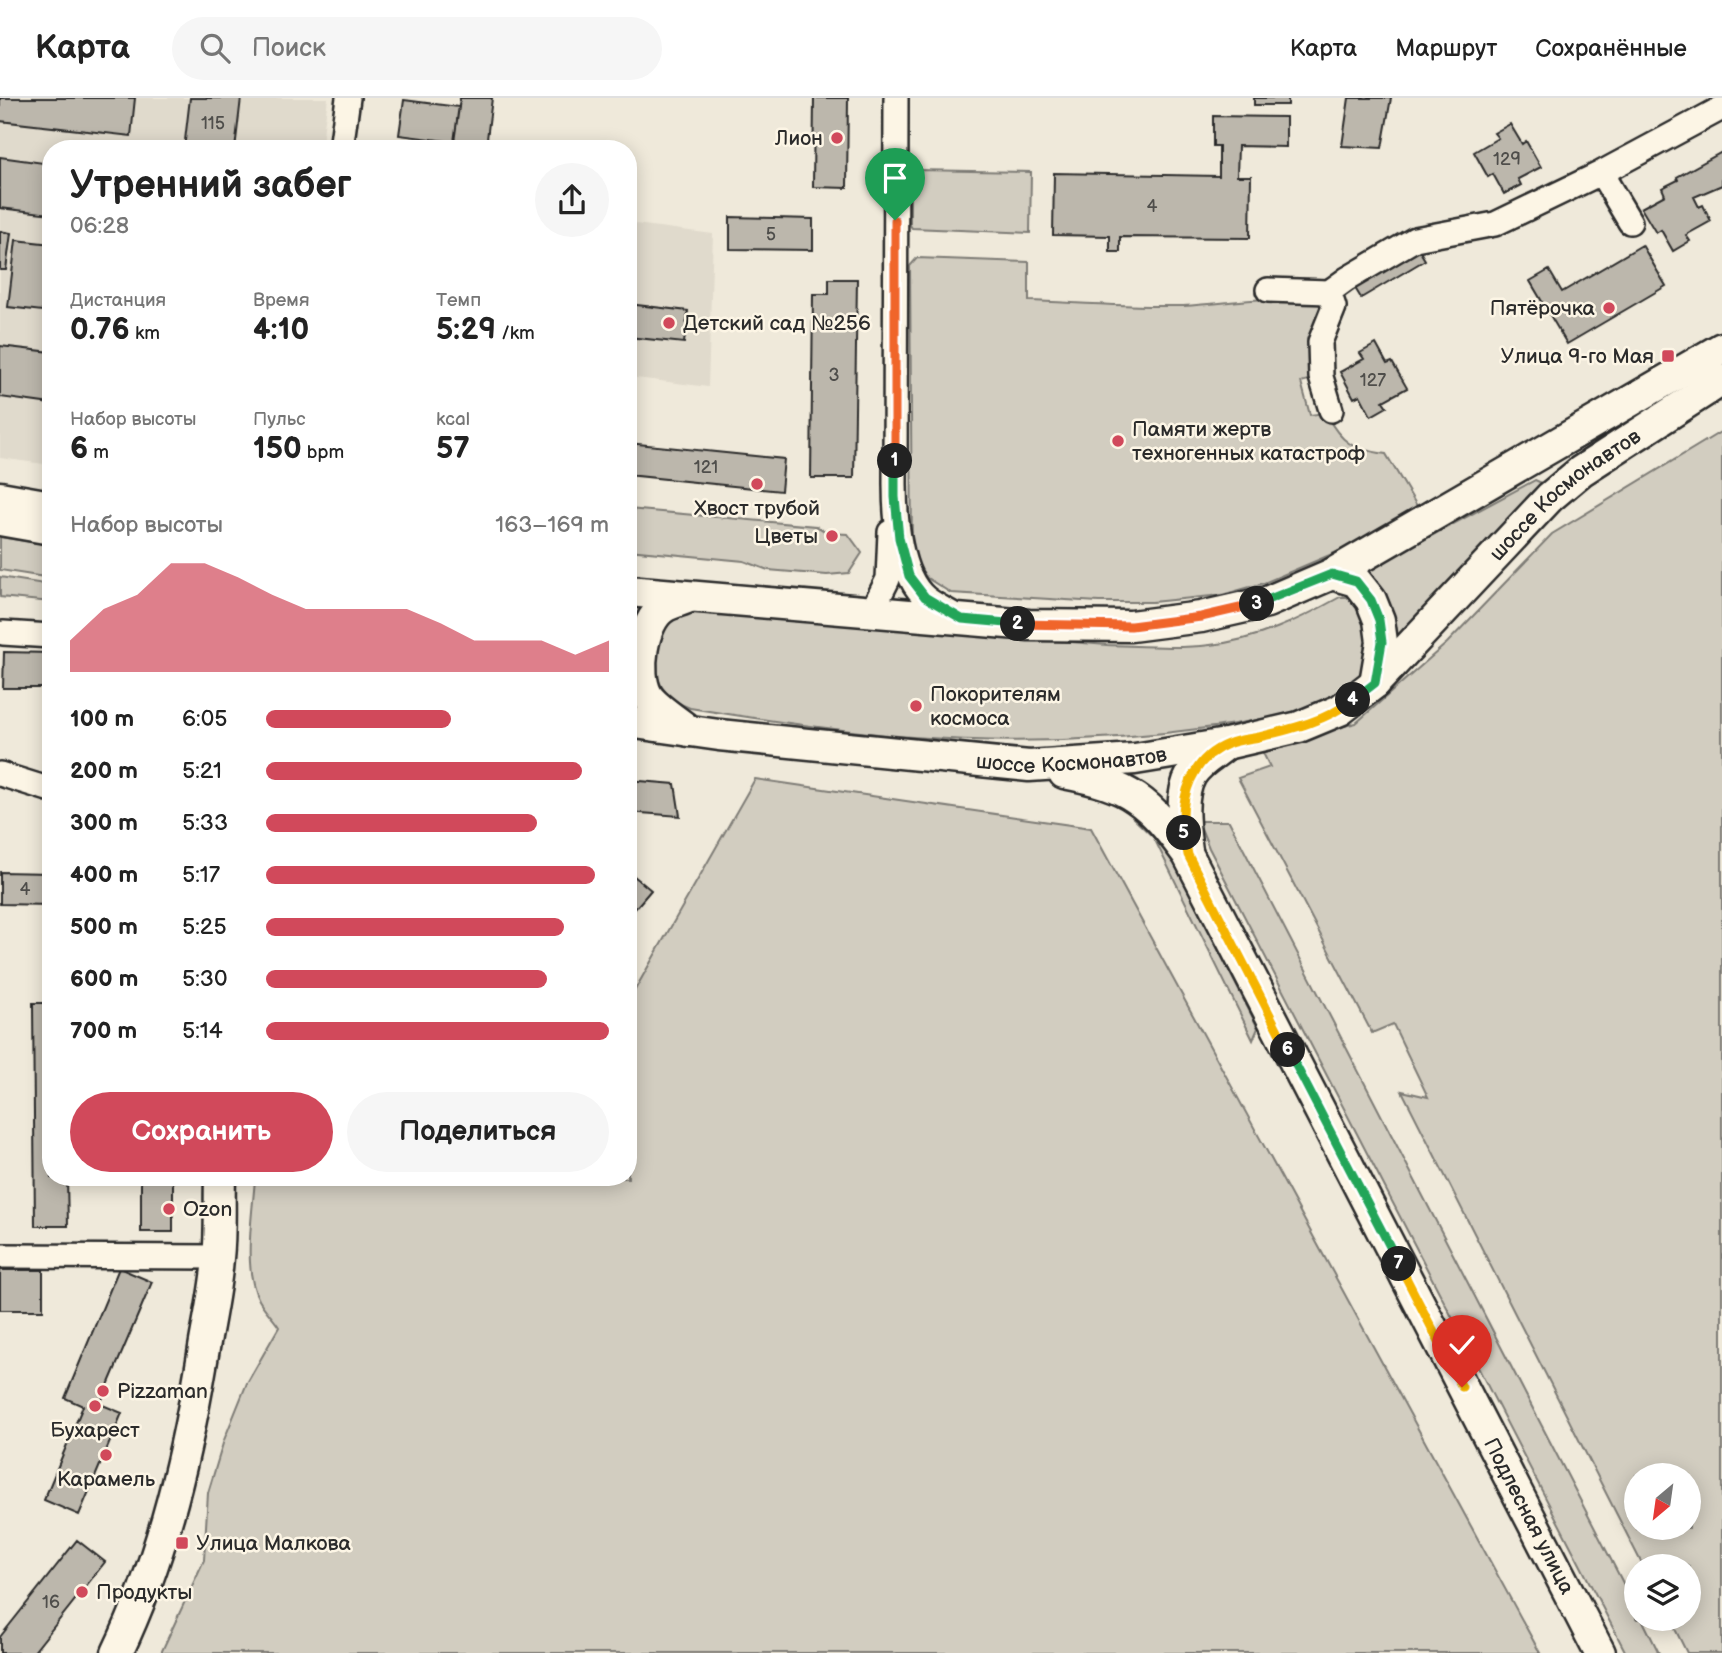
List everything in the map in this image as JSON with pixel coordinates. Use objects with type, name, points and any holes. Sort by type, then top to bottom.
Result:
[{"type":"main road","name":"шоссе Космонавтов","points":[[637,592],[1029,625],[1131,626],[1201,617],[1267,601],[1332,574],[1722,348]]},
{"type":"main road","name":"шоссе Космонавтов","points":[[637,723],[1029,766],[1135,759],[1226,744],[1299,727],[1340,710],[1375,683],[1550,497],[1581,471],[1722,380]]},
{"type":"main road","points":[[0,497],[42,504]]},
{"type":"main road","points":[[0,520],[42,527]]},
{"type":"main road","points":[[1332,574],[1356,581],[1371,600],[1379,620],[1382,642],[1375,683]]},
{"type":"main road","points":[[689,597],[662,608],[652,622],[641,650],[641,671],[647,695],[689,731]]},
{"type":"main road","points":[[1188,855],[1182,817],[1190,777],[1201,763],[1226,744]]},
{"type":"main road","points":[[1029,766],[1075,775],[1126,790],[1157,816],[1188,855]]},
{"type":"main road","name":"Подлесная улица","points":[[1188,855],[1600,1653]]},
{"type":"main road","points":[[100,1653],[122,1603],[164,1458],[210,1257],[204,1186]]},
{"type":"main road","points":[[117,1653],[138,1609],[157,1558],[182,1461],[200,1373],[219,1186]]},
{"type":"street","points":[[342,140],[348,98]]},
{"type":"street","points":[[896,98],[895,497],[899,538],[909,576],[925,597],[962,619]]},
{"type":"street","points":[[1268,290],[1329,292],[1415,239],[1495,224],[1601,173],[1722,108]]},
{"type":"street","points":[[1601,173],[1630,222]]},
{"type":"street","points":[[1329,292],[1335,307],[1320,342],[1321,377],[1331,410]]},
{"type":"street","points":[[872,611],[888,579],[895,497]]},
{"type":"street","points":[[3,633],[42,635]]},
{"type":"street","points":[[0,775],[42,787]]},
{"type":"street","points":[[0,1256],[210,1257]]},
{"type":"shaded area","points":[[0,98],[328,98],[322,140],[42,140],[42,464],[0,458]]},
{"type":"shaded area","points":[[916,170],[1031,172],[1030,233],[912,228],[910,177]]},
{"type":"shaded area","name":"Детский сад №256","points":[[637,224],[713,234],[708,387],[637,378]]},
{"type":"shaded area","points":[[917,258],[1029,262],[1029,301],[1180,306],[1294,299],[1326,304],[1316,378],[1301,382],[1310,415],[1325,413],[1337,432],[1349,443],[1365,450],[1386,454],[1420,511],[1365,540],[1264,583],[1222,595],[1152,602],[1099,602],[951,593],[927,578],[912,556],[910,266]]},
{"type":"shaded area","points":[[1722,431],[1722,1653],[1687,1653],[1676,1631],[1701,1631],[1701,1554],[1637,1554],[1630,1540],[1701,1540],[1701,1463],[1624,1463],[1624,1529],[1402,1091],[1428,1097],[1393,1024],[1372,1033],[1238,778],[1270,767],[1260,747],[1356,723],[1447,643],[1552,534]]},
{"type":"shaded area","points":[[1535,480],[1546,485],[1399,646],[1394,614],[1377,583],[1366,571]]},
{"type":"shaded area","points":[[637,510],[816,526],[828,533],[848,534],[862,553],[849,573],[827,575],[768,570],[744,561],[637,551]]},
{"type":"shaded area","points":[[0,537],[42,544],[42,577],[0,570]]},
{"type":"shaded area","points":[[0,577],[42,584],[42,601],[0,597]]},
{"type":"shaded area","points":[[1340,597],[1350,597],[1361,610],[1366,623],[1367,638],[1363,668],[1350,687],[1339,696],[1319,705],[1274,717],[1139,735],[1025,741],[912,737],[801,725],[690,708],[665,692],[656,672],[654,656],[657,638],[675,609],[1107,645],[1184,647],[1210,645],[1261,634],[1309,614]]},
{"type":"shaded area","points":[[755,779],[1091,828],[1540,1653],[161,1653],[204,1560],[208,1493],[224,1440],[247,1383],[279,1327],[259,1300],[251,1273],[250,1240],[254,1186],[637,1186],[637,986]]},
{"type":"shaded area","points":[[1140,809],[1164,843],[1258,1028],[1253,1040],[1154,838],[1133,818]]},
{"type":"shaded area","points":[[1198,821],[1229,821],[1624,1585],[1624,1631],[1648,1631],[1659,1653],[1626,1653],[1209,848]]},
{"type":"building","points":[[0,98],[135,98],[131,136],[0,121]]},
{"type":"building","points":[[190,98],[241,98],[236,140],[185,140]]},
{"type":"building","points":[[460,98],[492,98],[487,140],[454,140]]},
{"type":"building","points":[[814,98],[848,98],[847,188],[813,187]]},
{"type":"building","points":[[1254,98],[1288,98],[1288,105],[1254,105]]},
{"type":"building","points":[[1349,98],[1391,98],[1382,148],[1342,146]]},
{"type":"building","points":[[404,100],[459,107],[454,140],[399,135]]},
{"type":"building","points":[[1213,116],[1286,117],[1286,147],[1238,146],[1237,176],[1251,176],[1250,238],[1120,237],[1120,252],[1110,252],[1110,236],[1053,235],[1054,173],[1219,176],[1219,146],[1213,146]]},
{"type":"building","points":[[1510,124],[1522,144],[1526,141],[1541,167],[1518,179],[1521,185],[1504,194],[1493,174],[1488,177],[1474,152],[1498,138],[1494,133]]},
{"type":"building","points":[[1722,152],[1722,185],[1694,197],[1699,207],[1703,205],[1711,221],[1686,235],[1690,241],[1673,251],[1661,230],[1656,233],[1641,208],[1665,195],[1662,188],[1678,180],[1677,177]]},
{"type":"building","points":[[0,157],[42,163],[42,213],[0,208]]},
{"type":"building","points":[[730,217],[813,219],[813,250],[730,249]]},
{"type":"building","points":[[0,231],[11,233],[6,270],[0,270]]},
{"type":"building","points":[[16,240],[42,243],[42,311],[8,307]]},
{"type":"building","points":[[1416,245],[1425,260],[1361,298],[1352,283]]},
{"type":"building","points":[[1642,245],[1666,286],[1567,344],[1530,281],[1549,270],[1562,292]]},
{"type":"building","points":[[829,279],[857,279],[854,478],[811,478],[813,294],[829,294]]},
{"type":"building","points":[[637,305],[688,311],[684,343],[637,338]]},
{"type":"building","points":[[1376,344],[1387,364],[1392,362],[1407,388],[1383,401],[1387,407],[1371,416],[1360,395],[1354,398],[1340,372],[1364,359],[1360,353]]},
{"type":"building","points":[[0,346],[42,351],[42,403],[0,397]]},
{"type":"building","points":[[637,444],[784,459],[781,491],[637,476]]},
{"type":"building","points":[[4,652],[42,653],[42,688],[3,688]]},
{"type":"building","points":[[637,781],[675,784],[680,816],[637,813]]},
{"type":"building","points":[[0,872],[42,873],[42,905],[0,904]]},
{"type":"building","points":[[637,878],[651,890],[637,906]]},
{"type":"building","points":[[33,1003],[42,1003],[42,1186],[67,1186],[68,1226],[35,1226]]},
{"type":"building","points":[[141,1186],[173,1186],[173,1232],[141,1232]]},
{"type":"building","points":[[119,1268],[152,1282],[100,1404],[122,1413],[79,1515],[44,1500],[83,1406],[65,1398]]},
{"type":"building","points":[[0,1270],[43,1270],[43,1310],[0,1310]]},
{"type":"building","points":[[77,1540],[105,1562],[33,1653],[0,1653],[0,1637]]},
{"type":"place","name":"Лион","points":[[837,138]]},
{"type":"place","name":"Пятёрочка","points":[[1609,308]]},
{"type":"place","name":"Детский сад №256","points":[[669,323]]},
{"type":"place","name":"Улица 9-го Мая","points":[[1668,356]]},
{"type":"place","name":"Памяти жертв техногенных катастроф","points":[[1118,441]]},
{"type":"place","name":"Хвост трубой","points":[[757,484]]},
{"type":"place","name":"Цветы","points":[[832,536]]},
{"type":"place","name":"Покорителям космоса","points":[[916,706]]},
{"type":"place","name":"Ozon","points":[[169,1209]]},
{"type":"place","name":"Pizzaman","points":[[103,1391]]},
{"type":"place","name":"Бухарест","points":[[95,1406]]},
{"type":"place","name":"Карамель","points":[[106,1455]]},
{"type":"place","name":"Улица Малкова","points":[[182,1543]]},
{"type":"place","name":"Продукты","points":[[82,1592]]},
{"type":"route","points":[[895,220],[895,497],[899,538],[909,576],[925,597],[962,619],[1029,625],[1131,626],[1201,617],[1267,601],[1332,574],[1356,581],[1371,600],[1379,620],[1382,642],[1375,683],[1340,710],[1299,727],[1226,744],[1201,763],[1190,777],[1182,817],[1188,855],[1462,1387]]}]
